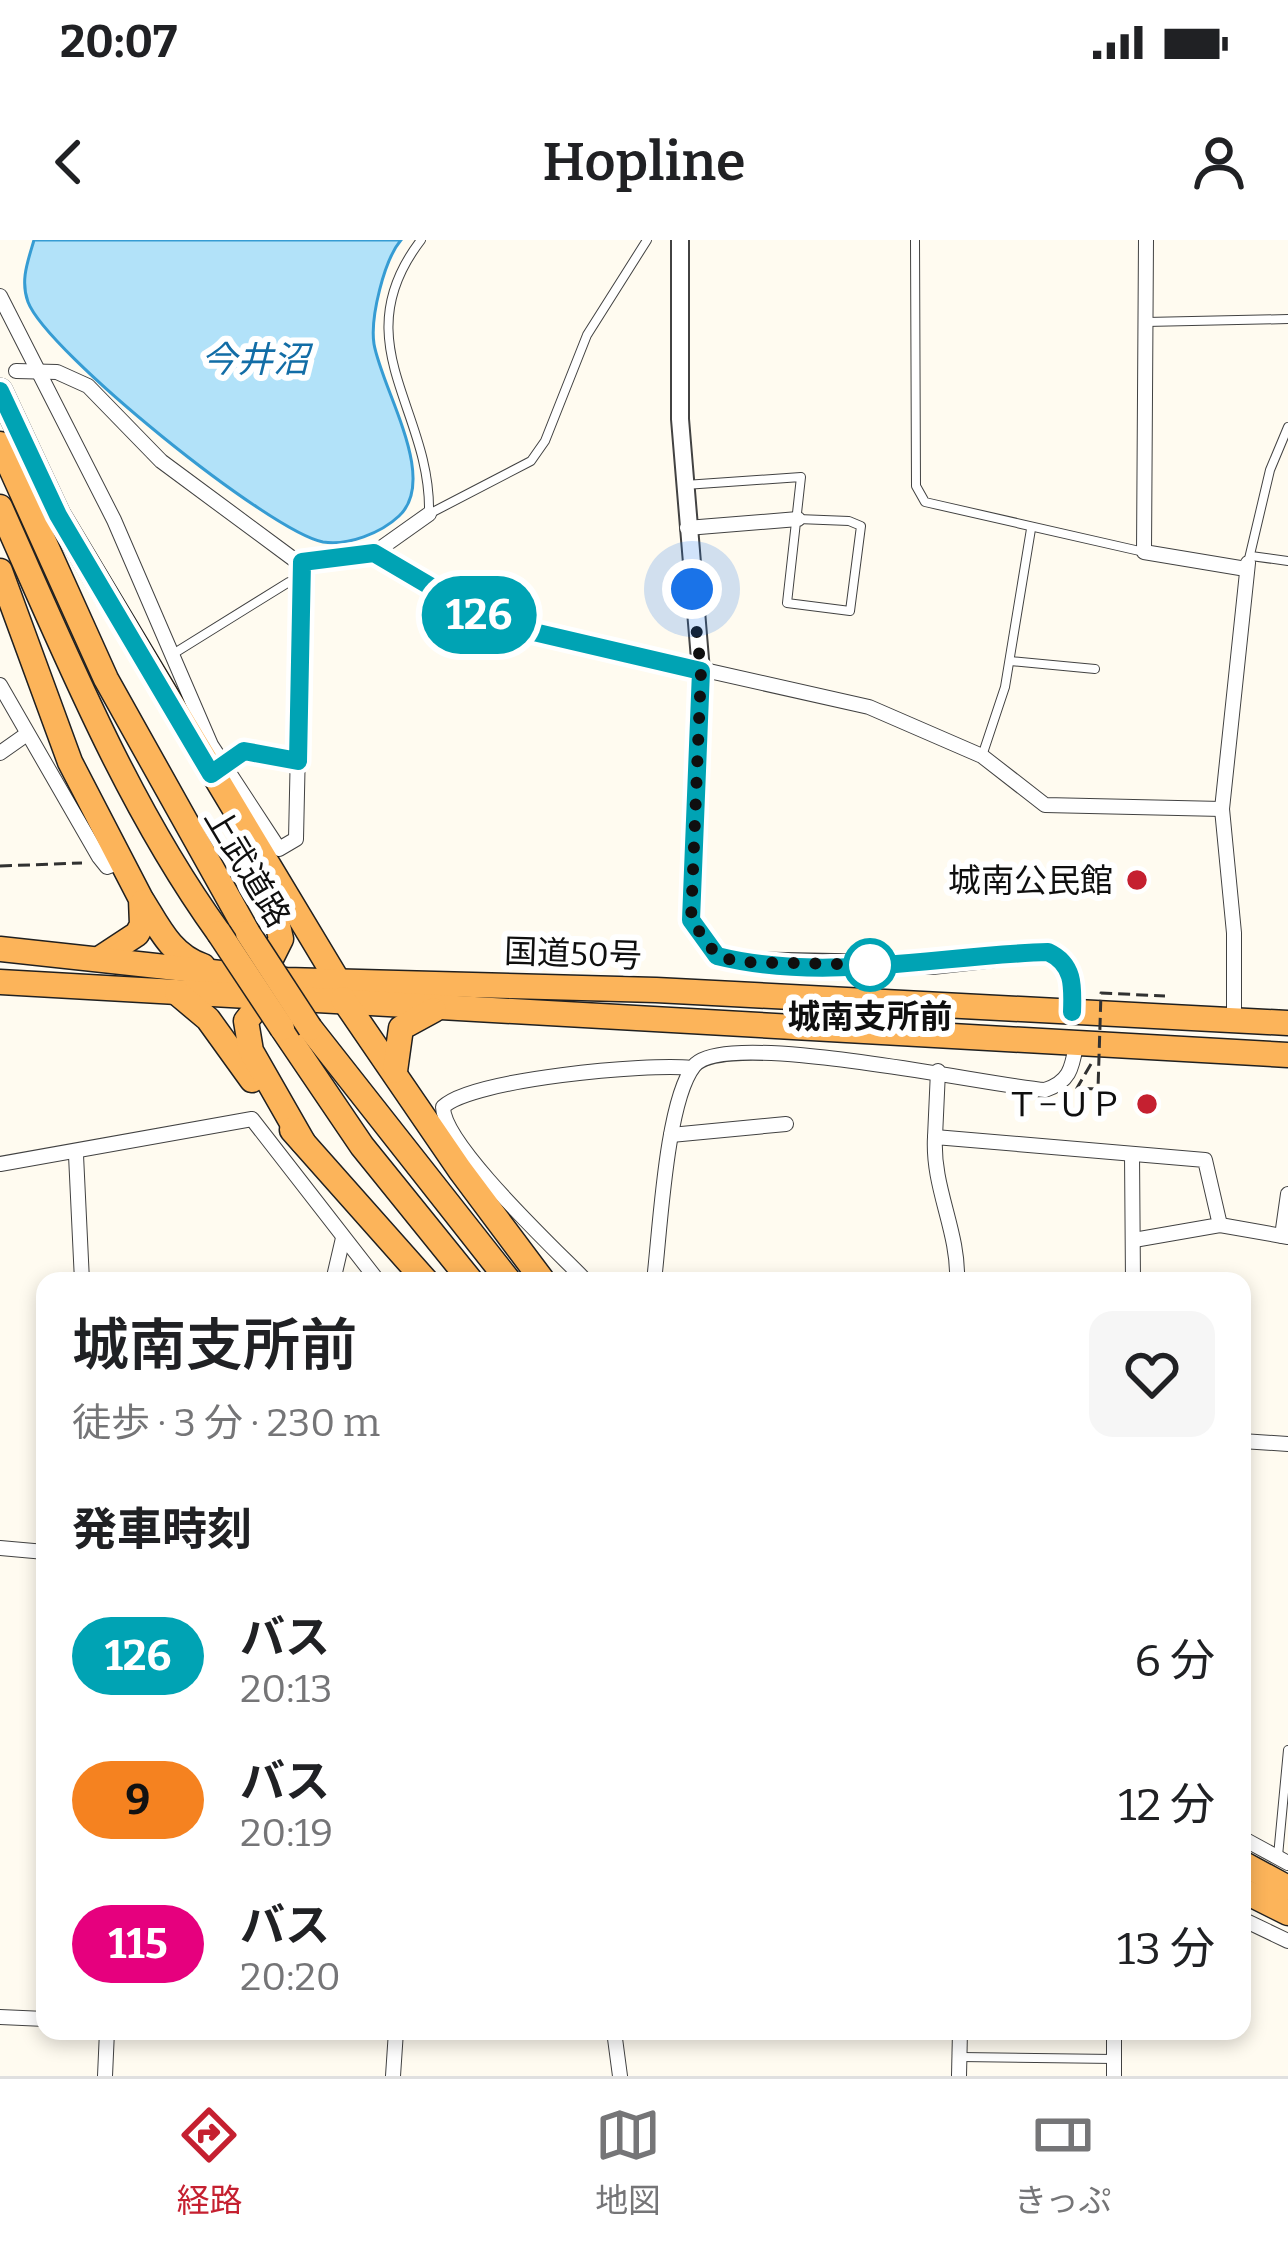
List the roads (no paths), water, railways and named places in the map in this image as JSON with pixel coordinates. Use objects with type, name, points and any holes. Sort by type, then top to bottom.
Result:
[{"type":"highway","points":[[8,381],[58,515],[217,769],[250,838],[344,992],[460,1170],[536,1272]]},
{"type":"highway","name":"上武道路","points":[[0,444],[106,679],[248,933],[310,1028],[502,1272]]},
{"type":"highway","name":"上武道路","points":[[0,507],[88,706],[193,896],[371,1160],[464,1272]]},
{"type":"highway","points":[[0,571],[110,860],[168,942],[188,961],[223,972]]},
{"type":"highway","points":[[250,838],[249,848],[282,931],[246,1021],[248,1042],[303,1142]]},
{"type":"highway","points":[[100,958],[137,934],[142,926],[141,898]]},
{"type":"highway","name":"国道50号","points":[[0,949],[223,972],[262,988]]},
{"type":"highway","name":"国道50号","points":[[344,992],[393,979],[1288,1023]]},
{"type":"highway","name":"国道50号","points":[[0,982],[176,992],[262,988],[344,992],[448,1007],[1083,1055],[1288,1055]]},
{"type":"highway","points":[[176,992],[208,1018],[303,1142],[418,1272]]},
{"type":"highway","points":[[395,1071],[401,1028],[420,1014],[448,1007]]},
{"type":"highway","points":[[1251,1868],[1288,1888]]},
{"type":"highway","points":[[1251,1894],[1288,1912]]},
{"type":"street","points":[[680,240],[684,485],[701,671],[691,920],[717,956],[793,965],[932,965],[1048,952],[1066,967],[1073,981],[1072,1012]]},
{"type":"street","points":[[1146,240],[1144,552],[1248,563],[1222,809],[1234,933],[1234,1019]]},
{"type":"street","points":[[0,296],[114,520],[217,769],[269,841],[283,850],[296,839],[302,562]]},
{"type":"street","points":[[8,381],[39,371],[69,375],[88,386],[161,460],[302,562],[374,553],[429,514]]},
{"type":"street","points":[[687,528],[798,519]]},
{"type":"street","points":[[374,553],[491,622],[701,671],[821,692],[916,724],[982,755],[1045,805],[1222,809]]},
{"type":"street","points":[[0,686],[110,860]]},
{"type":"street","points":[[0,753],[27,734]]},
{"type":"street","points":[[655,1272],[671,1135],[692,1069],[704,1057],[728,1053],[938,1071],[1045,1090],[1061,1084],[1083,1055]]},
{"type":"street","points":[[577,1272],[484,1174],[445,1120],[443,1107],[490,1087],[661,1064],[692,1069]]},
{"type":"street","points":[[938,1071],[933,1171],[958,1258],[957,1272]]},
{"type":"street","points":[[0,1164],[76,1155],[252,1119],[371,1272]]},
{"type":"street","points":[[671,1135],[786,1124]]},
{"type":"street","points":[[934,1138],[1205,1160],[1220,1225]]},
{"type":"street","points":[[1132,1154],[1132,1272]]},
{"type":"street","points":[[76,1155],[82,1272]]},
{"type":"street","points":[[1134,1240],[1220,1225],[1285,1237],[1288,1194]]},
{"type":"street","points":[[335,1272],[344,1238]]},
{"type":"street","points":[[1251,1442],[1288,1444]]},
{"type":"street","points":[[0,1547],[36,1551]]},
{"type":"street","points":[[1251,1843],[1282,1861]]},
{"type":"street","points":[[1251,1923],[1288,1941]]},
{"type":"street","points":[[0,2017],[36,2019]]},
{"type":"street","points":[[105,2076],[106,2040]]},
{"type":"street","points":[[393,2076],[395,2040]]},
{"type":"street","points":[[615,2040],[620,2076]]},
{"type":"street","points":[[959,2076],[960,2040]]},
{"type":"street","points":[[1114,2040],[1114,2076]]},
{"type":"lane","points":[[421,240],[398,275],[385,334],[425,474],[429,514],[532,461],[552,425],[586,334],[647,240]]},
{"type":"lane","points":[[915,240],[916,486],[925,502],[1031,530],[1144,552]]},
{"type":"lane","points":[[1146,322],[1288,319]]},
{"type":"lane","points":[[1288,427],[1270,470],[1248,563],[1288,561]]},
{"type":"lane","points":[[684,485],[801,476],[787,603],[850,611],[861,526],[849,520],[798,519]]},
{"type":"lane","points":[[982,755],[1010,661],[1031,530]]},
{"type":"lane","points":[[169,656],[289,582],[301,581]]},
{"type":"lane","points":[[1010,661],[1095,669]]},
{"type":"lane","points":[[217,769],[244,751],[298,761]]},
{"type":"lane","points":[[1282,1861],[1288,1750]]},
{"type":"lane","points":[[959,2057],[1114,2059]]},
{"type":"water","name":"今井沼","points":[[34,240],[401,240],[384,275],[373,333],[411,457],[410,500],[399,516],[364,537],[323,542],[296,531],[211,475],[116,397],[44,326],[28,302],[25,286]]},
{"type":"place","name":"城南公民館","points":[[1137,880]]},
{"type":"place","name":"城南支所前","points":[[870,965]]},
{"type":"place","name":"Ｔ−ＵＰ","points":[[1147,1104]]}]
